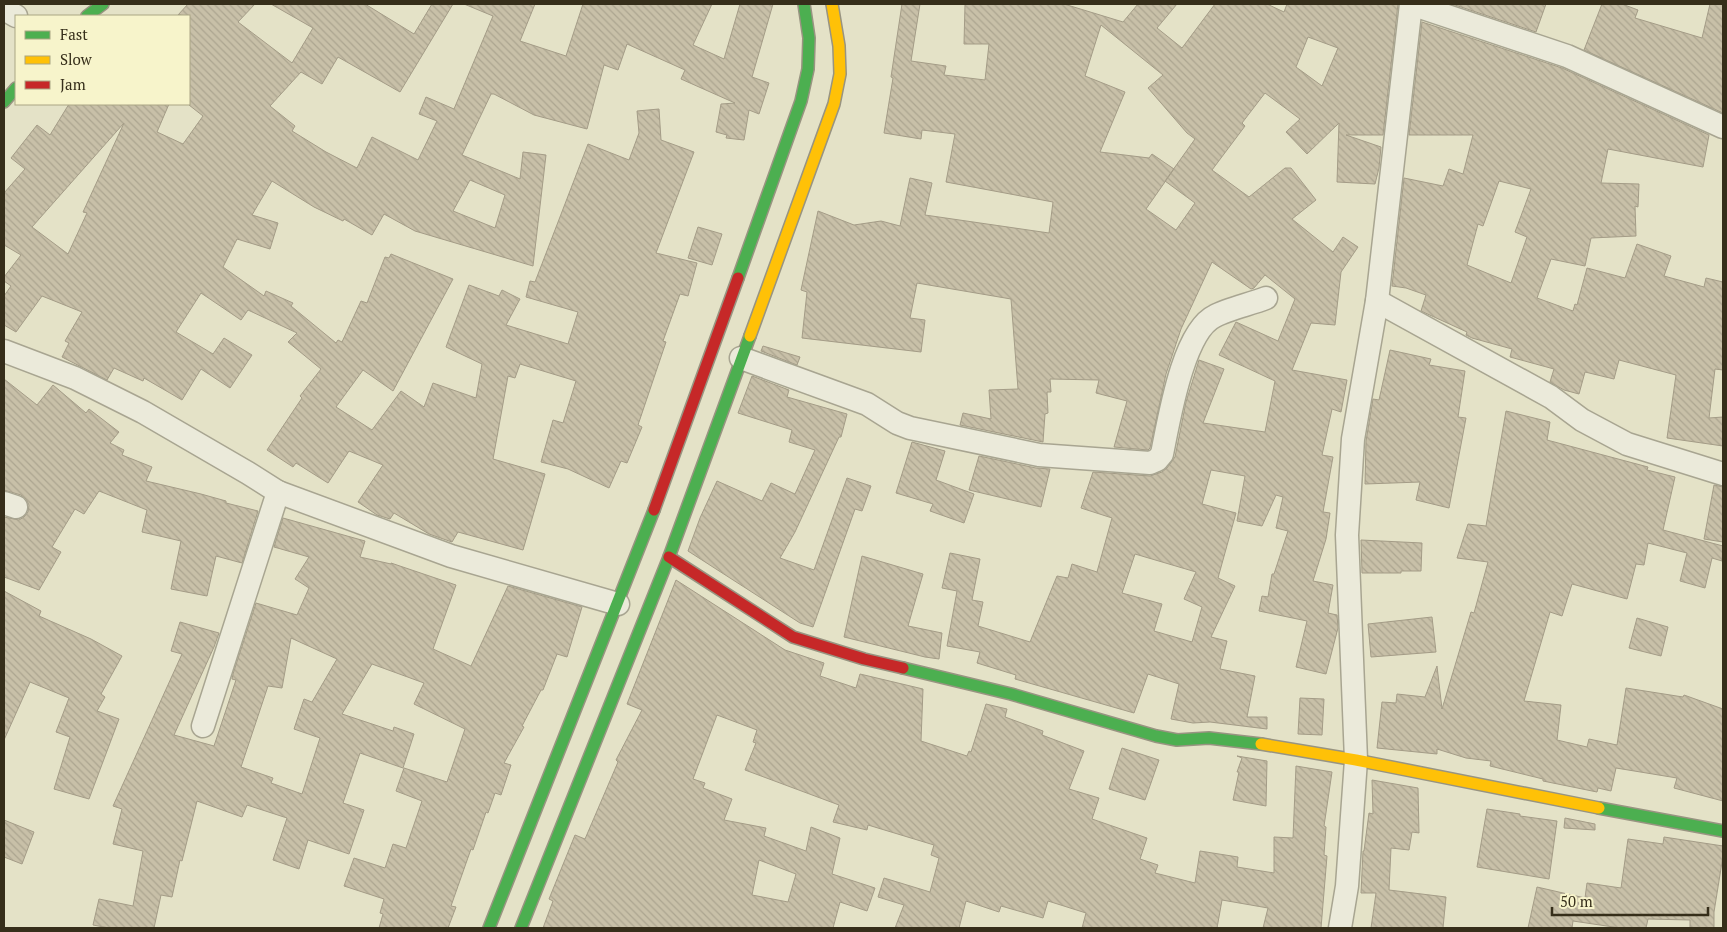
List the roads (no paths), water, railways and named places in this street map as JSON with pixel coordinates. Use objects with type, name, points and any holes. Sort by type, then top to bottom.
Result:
[{"type":"main road","points":[[89,15],[103,4]]},
{"type":"main road","points":[[521,928],[669,557],[700,427],[801,101],[808,69],[809,38],[804,4]]},
{"type":"main road","points":[[489,928],[618,604],[700,427],[741,358],[834,104],[840,74],[839,46],[832,4]]},
{"type":"main road","points":[[4,102],[15,89]]},
{"type":"main road","points":[[669,557],[793,637],[864,660],[1011,694],[1156,736],[1177,740],[1209,738],[1245,741],[1356,760],[1642,817],[1723,831]]},
{"type":"street","points":[[1340,928],[1347,886],[1356,760],[1347,535],[1353,439],[1377,301],[1412,4],[1568,56],[1723,126]]},
{"type":"street","points":[[741,358],[867,404],[910,428],[928,430],[1039,455],[1150,463],[1157,460],[1162,454],[1179,377],[1199,328],[1214,316],[1266,298]]},
{"type":"street","points":[[1377,301],[1551,398],[1582,420],[1627,444],[1723,474]]},
{"type":"street","points":[[4,351],[75,378],[144,412],[278,492],[451,556],[618,604]]},
{"type":"street","points":[[204,726],[278,492]]}]
